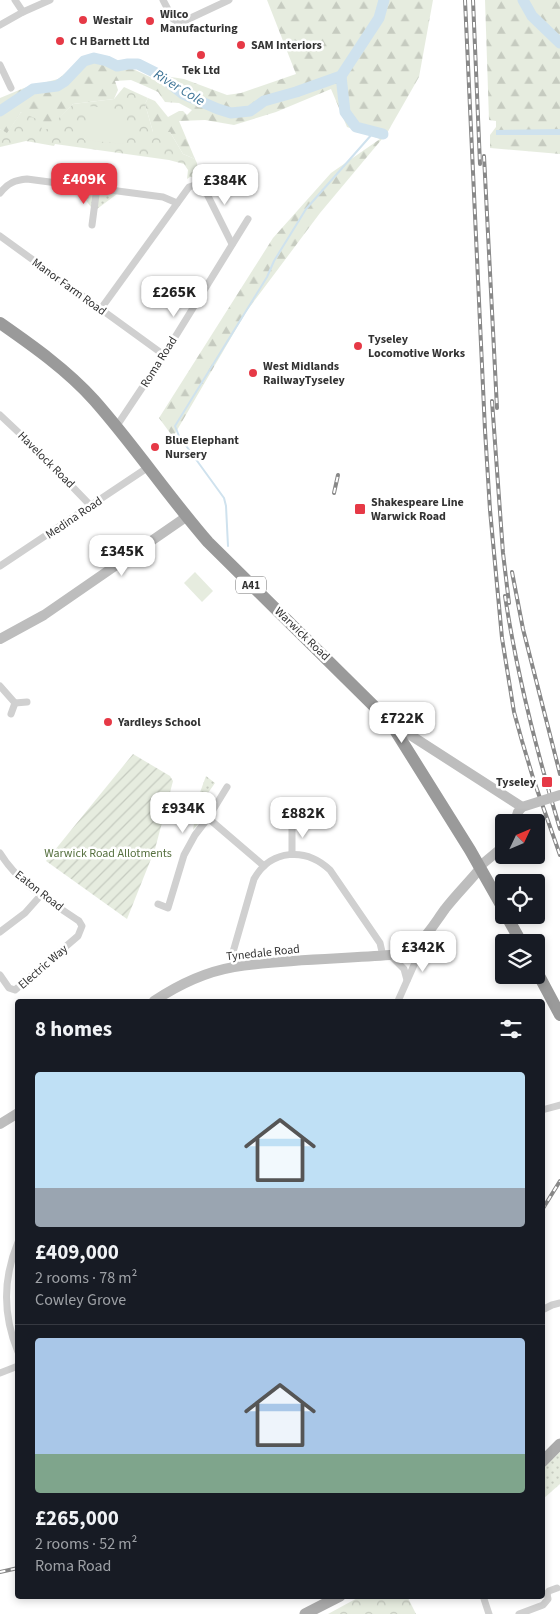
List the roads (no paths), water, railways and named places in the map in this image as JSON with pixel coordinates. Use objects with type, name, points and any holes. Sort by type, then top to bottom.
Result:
[{"type":"highway","name":"Warwick Road","points":[[0,323],[45,356],[94,400],[186,517],[234,569],[390,722],[480,866],[495,894]]},
{"type":"highway","points":[[543,984],[560,1015]]},
{"type":"main road","points":[[545,1459],[560,1444]]},
{"type":"main road","points":[[305,1614],[334,1599]]},
{"type":"street","points":[[16,0],[23,12]]},
{"type":"street","points":[[0,25],[50,0]]},
{"type":"street","points":[[163,0],[173,19],[180,23],[229,0]]},
{"type":"street","points":[[0,66],[11,88]]},
{"type":"street","points":[[0,193],[9,183],[27,179],[163,197],[177,203]]},
{"type":"street","points":[[100,310],[189,187],[195,185],[203,186],[232,244]]},
{"type":"street","points":[[92,225],[97,187]]},
{"type":"street","name":"Roma Road","points":[[116,427],[164,355],[248,219]]},
{"type":"street","name":"Manor Farm Road","points":[[0,236],[164,355]]},
{"type":"street","name":"Havelock Road","points":[[0,415],[92,506]]},
{"type":"street","name":"Medina Road","points":[[0,566],[147,468]]},
{"type":"street","points":[[0,639],[44,615],[186,517]]},
{"type":"street","points":[[0,686],[15,703]]},
{"type":"street","points":[[15,703],[27,702]]},
{"type":"street","points":[[11,714],[15,703]]},
{"type":"street","points":[[390,722],[522,807]]},
{"type":"street","points":[[405,746],[414,742],[427,746]]},
{"type":"street","points":[[158,904],[168,908],[184,855],[227,787]]},
{"type":"street","points":[[517,814],[522,807],[560,795]]},
{"type":"street","points":[[208,818],[264,866]]},
{"type":"street","points":[[292,824],[292,854]]},
{"type":"street","name":"Eaton Road","points":[[0,853],[2,861],[22,880],[79,921],[82,926]]},
{"type":"street","points":[[233,967],[236,937],[254,879],[264,866],[275,859],[292,854],[310,856],[321,861],[330,870],[387,955],[404,969],[407,980]]},
{"type":"street","name":"Tynedale Road","points":[[157,999],[188,981],[233,967],[405,952],[428,935],[446,908],[478,871],[480,866],[495,854]]},
{"type":"street","points":[[0,932],[25,913],[41,895]]},
{"type":"street","name":"Electric Way","points":[[0,976],[9,988],[15,990],[78,936],[82,926]]},
{"type":"street","points":[[399,999],[428,935]]},
{"type":"street","points":[[545,1109],[560,1105]]},
{"type":"street","points":[[0,1124],[15,1115]]},
{"type":"street","points":[[15,1249],[8,1276],[6,1301],[10,1328],[15,1343]]},
{"type":"street","points":[[545,1308],[552,1304],[560,1303]]},
{"type":"street","points":[[0,1373],[15,1367]]},
{"type":"street","points":[[519,1614],[543,1605],[548,1599],[547,1594],[549,1591],[557,1588]]},
{"type":"street","points":[[484,1599],[489,1614]]},
{"type":"water","points":[[560,129],[560,135],[496,135],[496,130]]},
{"type":"waterway","name":"River Cole","points":[[0,111],[33,89],[57,86],[65,81],[84,61],[94,58],[117,66],[138,64],[158,74],[183,94],[218,109],[231,113],[250,111],[264,101],[341,76],[379,18],[384,0]]},
{"type":"waterway","name":"River Cole","points":[[523,0],[532,16],[560,43]]},
{"type":"waterway","points":[[341,76],[345,112],[356,127],[383,134]]},
{"type":"waterway","points":[[228,546],[224,498],[179,436],[175,426],[267,277],[274,261],[306,209],[373,133]]},
{"type":"railway","points":[[465,0],[485,430],[490,510],[502,638],[514,712],[534,781],[560,855]]},
{"type":"railway","points":[[473,0],[480,164]]},
{"type":"railway","points":[[484,156],[497,408]]},
{"type":"railway","points":[[492,401],[503,553],[509,603]]},
{"type":"railway","points":[[334,493],[338,475]]},
{"type":"railway","points":[[512,572],[523,629],[560,774]]},
{"type":"railway","points":[[505,596],[528,714],[560,829]]},
{"type":"railway","points":[[545,1205],[560,1181]]},
{"type":"railway","points":[[0,1572],[15,1569]]},
{"type":"place","name":"Westair","points":[[83,20]]},
{"type":"place","name":"Wilco Manufacturing","points":[[150,21]]},
{"type":"place","name":"C H Barnett Ltd","points":[[60,41]]},
{"type":"place","name":"SAM Interiors","points":[[241,45]]},
{"type":"place","name":"Tek Ltd","points":[[201,55]]},
{"type":"place","name":"Tyseley Locomotive Works","points":[[358,346]]},
{"type":"place","name":"West Midlands RailwayTyseley","points":[[253,373]]},
{"type":"place","name":"Blue Elephant Nursery","points":[[155,447]]},
{"type":"place","name":"Shakespeare Line Warwick Road","points":[[360,509]]},
{"type":"place","name":"Yardleys School","points":[[108,722]]},
{"type":"place","name":"Tyseley","points":[[547,782]]},
{"type":"park label","name":"Warwick Road Allotments","points":[[108,853]]}]
